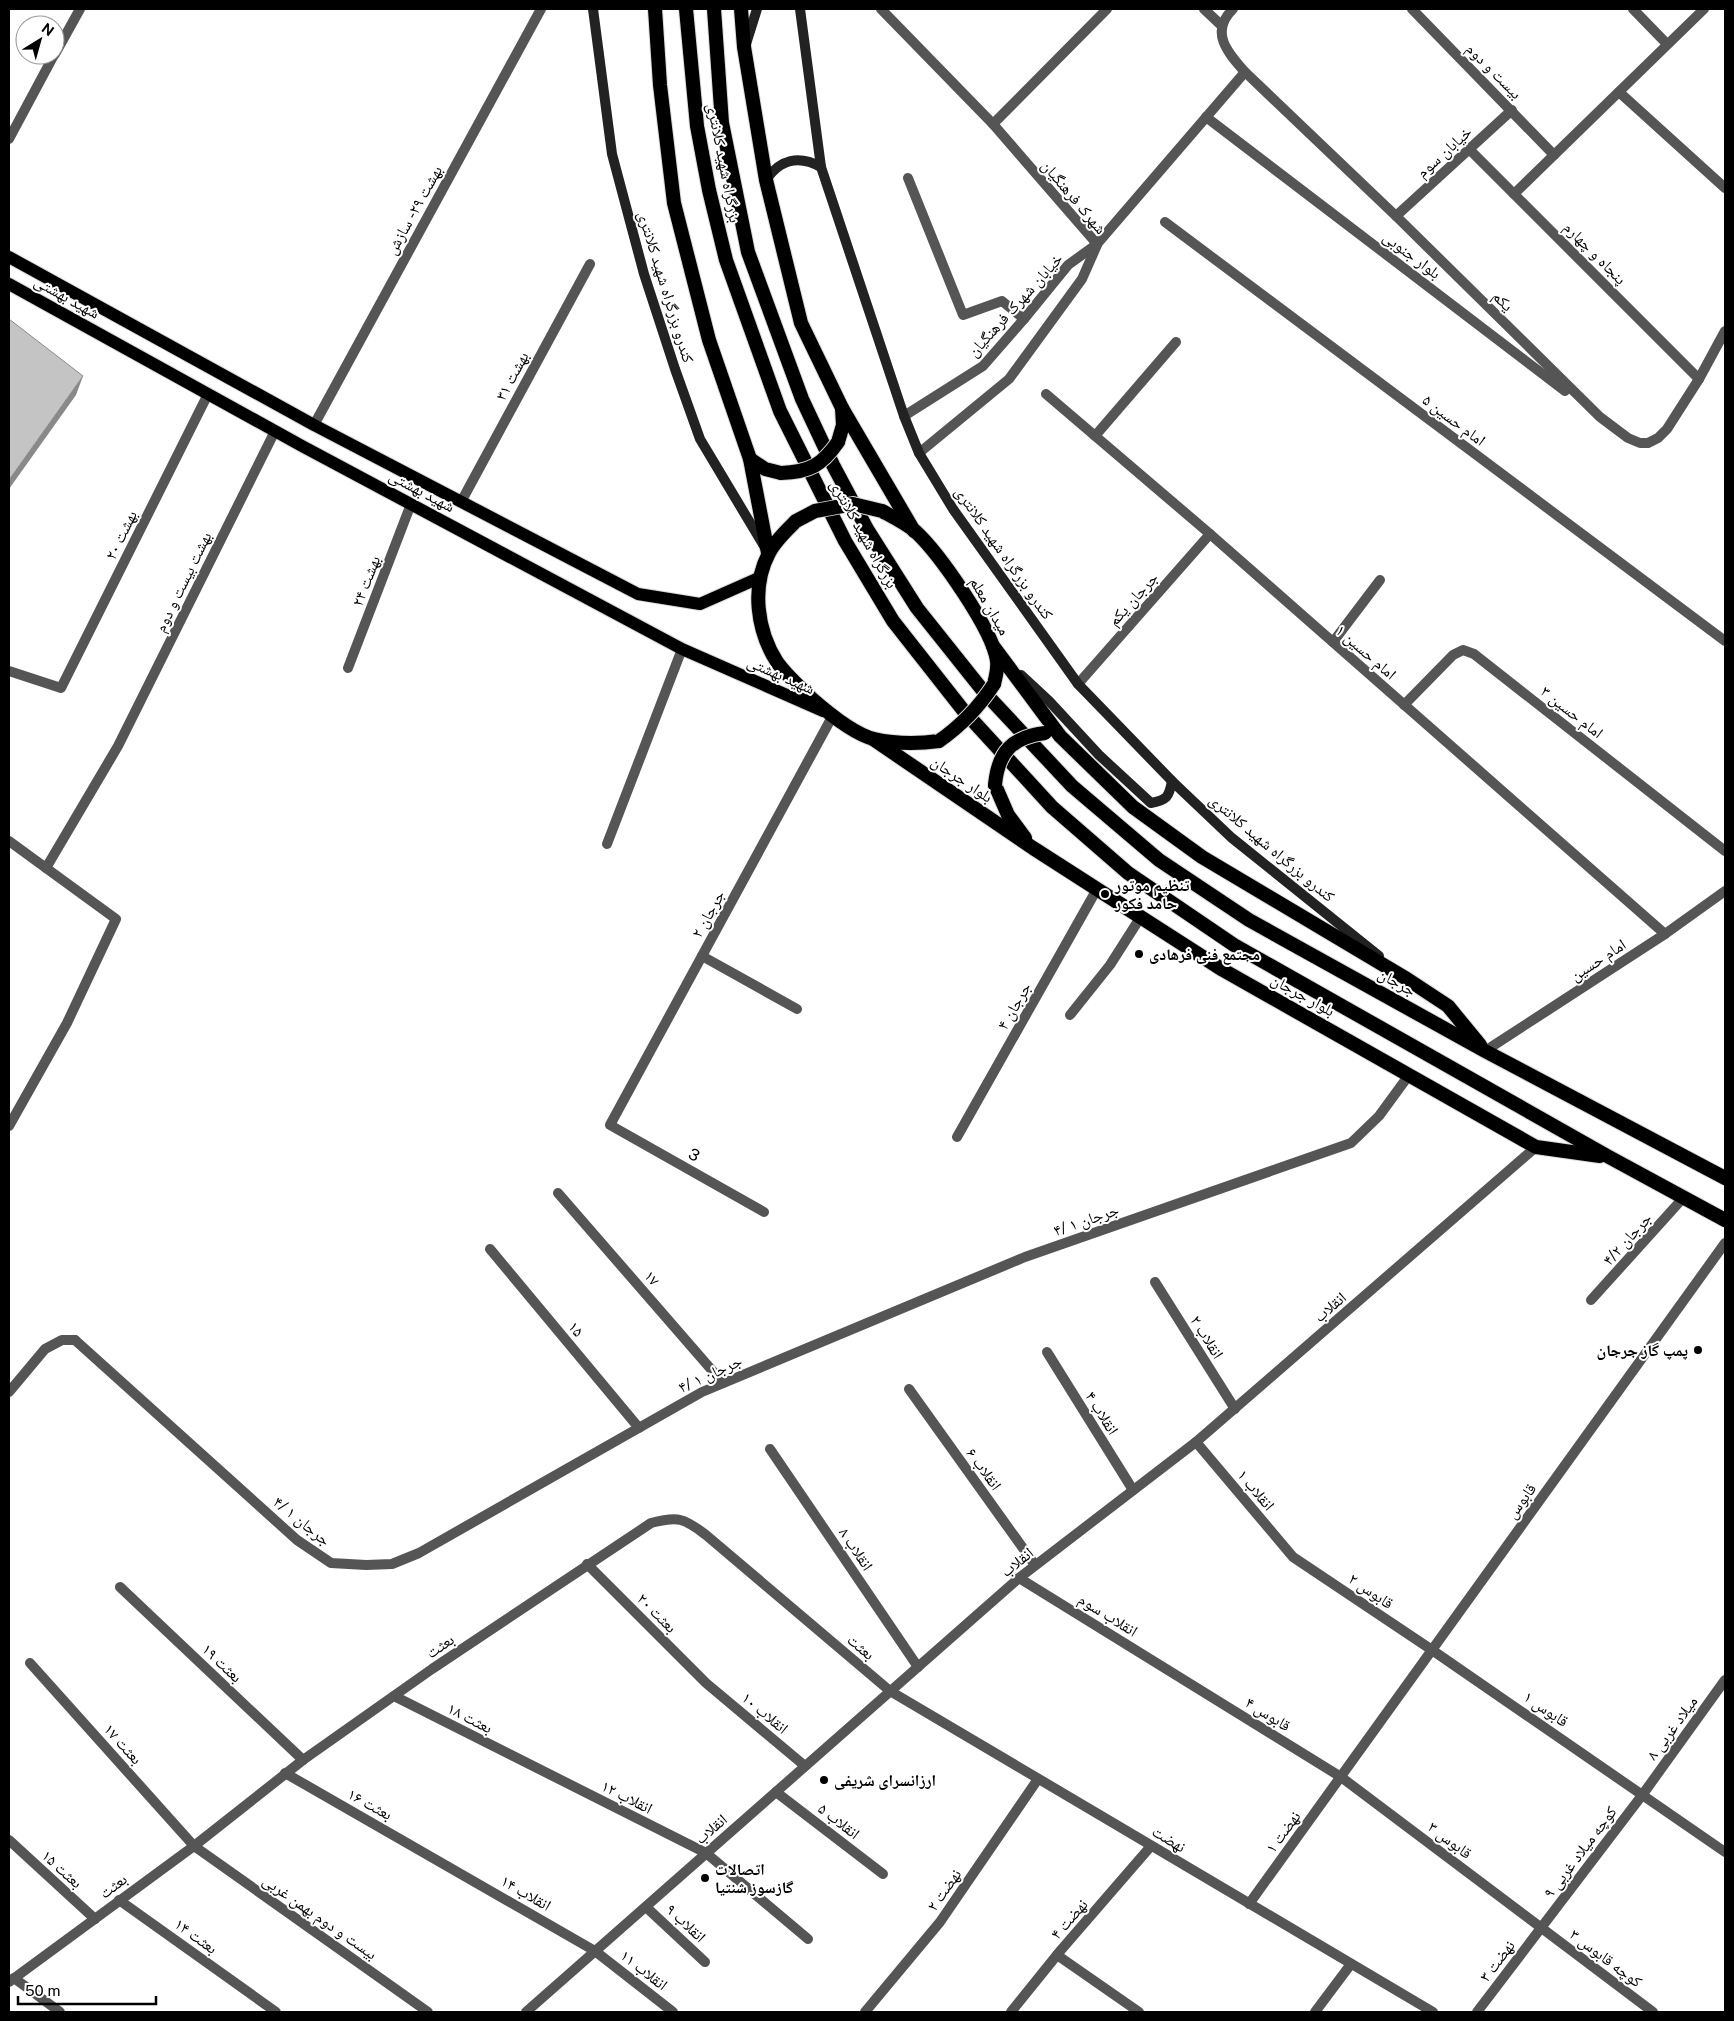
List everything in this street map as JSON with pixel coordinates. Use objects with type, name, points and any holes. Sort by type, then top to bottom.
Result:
[{"type":"highway","points":[[655,9],[660,85],[674,203],[709,340],[750,459],[768,553]]},
{"type":"highway","name":"بزرگراه شهید کلانتری","points":[[686,9],[697,126],[709,190],[726,260],[780,411],[845,541],[893,621],[957,703],[1052,807],[1128,873],[1234,945],[1609,1157]]},
{"type":"highway","name":"بزرگراه شهید کلانتری","points":[[714,9],[722,123],[748,252],[810,416],[833,466],[867,529],[917,608],[984,692],[1072,786]]},
{"type":"highway","points":[[741,9],[744,47],[766,180],[801,323],[842,408],[914,531]]},
{"type":"highway","points":[[750,459],[765,469],[781,473],[799,472],[815,467],[828,456],[838,442],[843,425],[842,408]]},
{"type":"highway","name":"میدان معلم","points":[[853,504],[882,511],[914,531],[930,548],[956,582],[983,625],[994,646],[998,671],[994,684],[980,705],[959,727],[939,741],[920,744],[873,739],[830,715],[778,662],[763,634],[758,610],[761,578],[768,553],[780,537],[796,521],[815,511],[853,504]]},
{"type":"highway","points":[[994,646],[1060,736],[1133,807],[1202,857],[1407,979],[1448,1006],[1485,1051]]},
{"type":"highway","points":[[1032,848],[1008,815],[996,785],[997,769],[1003,754],[1014,742],[1029,735],[1045,733],[1060,736]]},
{"type":"highway","name":"بلوار جرجان","points":[[873,739],[1032,848],[1223,970],[1536,1147],[1609,1157]]},
{"type":"highway","name":"جرجان","points":[[1072,786],[1160,860],[1250,920],[1485,1051],[1725,1178]]},
{"type":"highway","points":[[1609,1157],[1725,1220]]},
{"type":"main road","name":"کندرو بزرگراه شهید کلانتری","points":[[593,9],[612,154],[644,274],[700,439],[768,553]]},
{"type":"main road","points":[[744,47],[757,9]]},
{"type":"main road","name":"کندرو بزرگراه شهید کلانتری","points":[[800,9],[821,167],[904,416],[919,453],[953,509],[1078,684],[1172,781],[1232,838],[1407,979]]},
{"type":"main road","points":[[766,180],[780,164],[790,160],[801,159],[821,167]]},
{"type":"main road","name":"شهید بهشتی","points":[[9,257],[314,425],[638,594],[700,604],[761,578]]},
{"type":"main road","name":"شهید بهشتی","points":[[9,284],[275,431],[682,649],[830,715]]},
{"type":"main road","points":[[1003,659],[1049,701],[1099,756],[1151,803],[1162,801],[1169,794],[1172,781]]},
{"type":"street","points":[[65,36],[80,9]]},
{"type":"street","name":"بهشت ۲۹ - سازش","points":[[314,425],[540,9]]},
{"type":"street","name":"شهرک فرهنگیان","points":[[881,9],[993,124],[1097,244],[1082,279],[1009,379],[919,453]]},
{"type":"street","points":[[993,124],[1107,9]]},
{"type":"street","points":[[1204,9],[1221,25],[1233,9]]},
{"type":"street","name":"بیست و دوم","points":[[1412,9],[1554,155]]},
{"type":"street","points":[[1633,9],[1667,44]]},
{"type":"street","points":[[1514,194],[1704,9]]},
{"type":"street","name":"یکم","points":[[1221,25],[1222,38],[1228,52],[1245,72],[1396,216],[1600,418],[1628,438],[1640,443],[1648,443],[1658,438],[1667,429],[1699,379],[1725,331]]},
{"type":"street","points":[[9,139],[49,65]]},
{"type":"street","points":[[1097,244],[1245,72]]},
{"type":"street","points":[[1619,92],[1725,188]]},
{"type":"street","name":"خیابان سوم","points":[[1396,216],[1512,110]]},
{"type":"street","name":"بلوار جنوبی","points":[[1206,117],[1600,418]]},
{"type":"street","name":"پنجاه و چهارم","points":[[1469,150],[1699,379]]},
{"type":"street","points":[[908,178],[963,315],[1002,301],[1024,319]]},
{"type":"street","name":"امام حسین ۵","points":[[1165,222],[1725,641]]},
{"type":"street","name":"خیابان شهرک فرهنگیان","points":[[904,416],[983,366],[1068,265],[1097,244]]},
{"type":"street","name":"بهشت ۳۱","points":[[461,502],[590,264]]},
{"type":"street","points":[[1095,436],[1176,342]]},
{"type":"street","name":"بهشت ۲۰","points":[[9,671],[61,688],[208,394]]},
{"type":"street","name":"امام حسین ۱","points":[[1046,394],[1210,534],[1665,934]]},
{"type":"street","name":"بهشت بیست و دوم","points":[[46,868],[118,746],[275,431]]},
{"type":"street","name":"بهشت ۲۴","points":[[348,668],[411,504]]},
{"type":"street","name":"جرجان یکم","points":[[1078,684],[1210,534]]},
{"type":"street","points":[[1333,642],[1380,580]]},
{"type":"street","points":[[607,844],[682,649]]},
{"type":"street","name":"امام حسین ۳","points":[[1404,705],[1453,654],[1463,650],[1474,654],[1725,851]]},
{"type":"street","name":"جرجان ۲","points":[[610,1125],[830,715]]},
{"type":"street","points":[[9,841],[116,919],[67,1023],[9,1126]]},
{"type":"street","name":"۴ جرجان","points":[[957,1137],[1097,889]]},
{"type":"street","name":"امام حسین","points":[[1485,1051],[1665,934],[1725,891]]},
{"type":"street","points":[[1070,1015],[1110,965],[1140,918]]},
{"type":"street","points":[[702,956],[797,1009]]},
{"type":"street","name":"جرجان ۱ /۴","points":[[9,1392],[45,1349],[62,1340],[75,1340],[297,1540],[331,1563],[392,1564],[419,1553],[702,1392],[1025,1257],[1352,1144],[1379,1116],[1409,1075]]},
{"type":"street","name":"3","points":[[610,1125],[764,1212]]},
{"type":"street","name":"انقلاب","points":[[526,2012],[1035,1565],[1196,1442],[1536,1147]]},
{"type":"street","name":"۱۷","points":[[558,1193],[723,1384]]},
{"type":"street","name":"۴/۲ جرجان","points":[[1591,1300],[1684,1197]]},
{"type":"street","name":"قابوس","points":[[1341,1777],[1725,1243]]},
{"type":"street","name":"۱۵","points":[[490,1249],[639,1428]]},
{"type":"street","name":"۲ انقلاب","points":[[1155,1282],[1234,1409]]},
{"type":"street","name":"۴ انقلاب","points":[[1046,1352],[1133,1490]]},
{"type":"street","name":"۶ انقلاب","points":[[909,1389],[1035,1565]]},
{"type":"street","name":"انقلاب ۱","points":[[1196,1442],[1293,1557]]},
{"type":"street","name":"۸ انقلاب","points":[[770,1448],[918,1667]]},
{"type":"street","name":"بعثت","points":[[12,1980],[194,1846],[303,1760],[651,1522],[676,1518],[690,1522],[890,1691]]},
{"type":"street","name":"۲ قابوس","points":[[1293,1557],[1432,1650]]},
{"type":"street","name":"۲۰ بعثت","points":[[587,1564],[706,1683]]},
{"type":"street","name":"انقلاب سوم","points":[[1020,1578],[1180,1677]]},
{"type":"street","name":"بعثت ۱۹","points":[[120,1587],[303,1760]]},
{"type":"street","name":"۱ قابوس","points":[[1432,1650],[1725,1852]]},
{"type":"street","name":"۱۷ بعثت","points":[[30,1663],[194,1846]]},
{"type":"street","name":"۴ قابوس","points":[[1180,1677],[1341,1777]]},
{"type":"street","name":"۸ میلاد غربی","points":[[1643,1794],[1725,1680]]},
{"type":"street","name":"۱۰ انقلاب","points":[[706,1683],[804,1766]]},
{"type":"street","name":"نهضت","points":[[890,1691],[1433,2012]]},
{"type":"street","name":"۱۸ بعثت","points":[[394,1696],[534,1767]]},
{"type":"street","name":"۱۲ انقلاب","points":[[534,1767],[706,1853],[808,1939]]},
{"type":"street","name":"۱۶ بعثت","points":[[285,1773],[441,1861]]},
{"type":"street","name":"۱ نهضت","points":[[1249,1904],[1341,1777]]},
{"type":"street","name":"۳ قابوس","points":[[1341,1777],[1541,1928]]},
{"type":"street","name":"۲ نهضت","points":[[865,2012],[940,1922],[1038,1779]]},
{"type":"street","name":"۵ انقلاب","points":[[776,1792],[883,1874]]},
{"type":"street","name":"کوچه میلاد غربی ۹","points":[[1541,1928],[1643,1794]]},
{"type":"street","name":"بعثت ۱۵","points":[[9,1840],[95,1919]]},
{"type":"street","name":"بیست و دوم بهمن غربی","points":[[194,1846],[428,2012]]},
{"type":"street","name":"۴ نهضت","points":[[1011,2012],[1057,1955],[1151,1846]]},
{"type":"street","name":"۱۴ انقلاب","points":[[441,1861],[595,1951]]},
{"type":"street","name":"۱۴ بعثت","points":[[119,1900],[276,2012]]},
{"type":"street","name":"۹ انقلاب","points":[[646,1907],[705,1962]]},
{"type":"street","name":"۳ نهضت","points":[[1477,2012],[1541,1928]]},
{"type":"street","name":"کوچه قابوس ۳","points":[[1541,1928],[1653,2012]]},
{"type":"street","name":"۱۱ انقلاب","points":[[595,1951],[674,2012]]},
{"type":"street","points":[[1057,1955],[1139,2012]]},
{"type":"street","points":[[1315,2012],[1351,1964]]},
{"type":"street","points":[[12,1980],[60,2012]]},
{"type":"building","points":[[9,319],[83,376],[9,480]]},
{"type":"place","name":"تنظیم موتور حامد فکور","points":[[1105,894]]},
{"type":"place","name":"مجتمع فنی فرهادی","points":[[1139,954]]},
{"type":"place","name":"پمپ گاز جرجان","points":[[1698,1350]]},
{"type":"place","name":"ارزانسرای شریفی","points":[[824,1780]]},
{"type":"place","name":"اتصالات گازسوز شنتیا","points":[[705,1878]]}]
